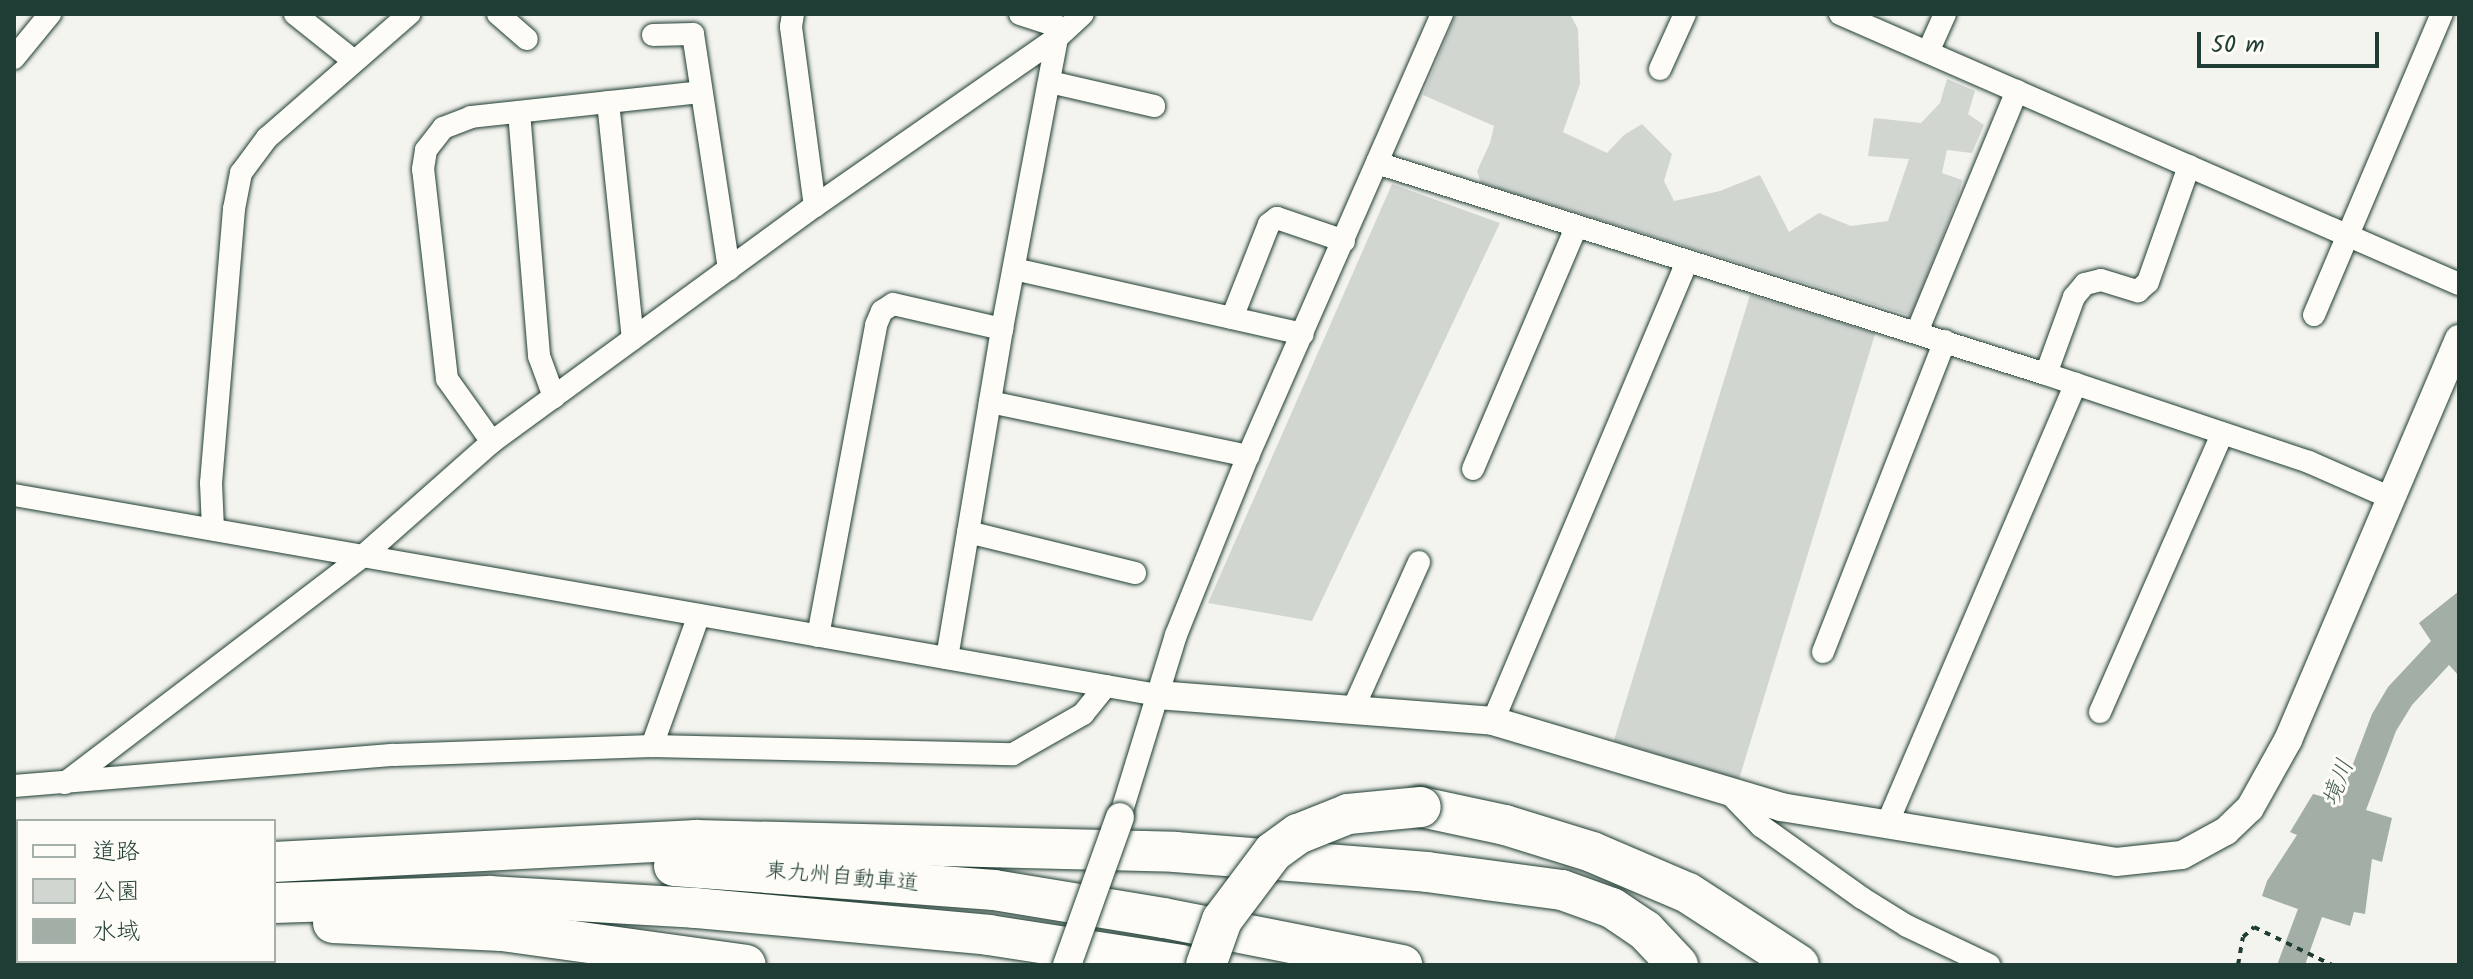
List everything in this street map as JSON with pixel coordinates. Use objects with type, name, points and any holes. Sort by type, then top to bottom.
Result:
[{"type":"highway","points":[[1206,965],[1222,920],[1273,852],[1298,834],[1348,814],[1421,807],[1505,825],[1592,852],[1688,893],[1799,965]]},
{"type":"highway","points":[[276,862],[696,840],[1175,852],[1427,872],[1562,890],[1612,908],[1645,930],[1678,965]]},
{"type":"highway","name":"東九州自動車道","points":[[276,862],[702,867],[994,890],[1164,918],[1402,965]]},
{"type":"highway","name":"東九州自動車道","points":[[276,903],[489,896],[695,908],[989,935],[1182,965]]},
{"type":"highway","points":[[276,921],[502,931],[746,965]]},
{"type":"street","points":[[14,58],[50,14]]},
{"type":"street","points":[[295,14],[354,61]]},
{"type":"street","points":[[213,529],[215,437],[234,209],[241,173],[267,138],[409,14]]},
{"type":"street","points":[[498,14],[527,39]]},
{"type":"street","points":[[793,14],[791,27],[815,206]]},
{"type":"street","points":[[1020,14],[1068,27]]},
{"type":"street","points":[[1067,965],[1120,817],[1176,635],[1248,456],[1442,14]]},
{"type":"street","points":[[1660,69],[1685,14]]},
{"type":"street","points":[[1840,14],[2459,284]]},
{"type":"street","points":[[1928,52],[1945,14]]},
{"type":"street","points":[[2314,315],[2442,14]]},
{"type":"street","points":[[65,783],[363,556],[492,442],[815,206],[1068,27]]},
{"type":"street","points":[[947,658],[1002,329],[1050,82],[1068,27]]},
{"type":"street","points":[[653,35],[693,34],[729,269]]},
{"type":"street","points":[[1050,82],[1154,106]]},
{"type":"street","points":[[1917,332],[2017,91]]},
{"type":"street","points":[[492,442],[447,379],[423,169],[426,150],[443,128],[471,117],[701,92]]},
{"type":"street","points":[[608,102],[633,339]]},
{"type":"street","points":[[519,112],[539,356],[554,397]]},
{"type":"street","points":[[1377,163],[2046,374],[2309,462],[2391,498]]},
{"type":"street","points":[[2046,374],[2074,297],[2085,284],[2101,280],[2138,291],[2148,282],[2189,166]]},
{"type":"street","points":[[1232,318],[1269,224],[1277,218],[1344,241]]},
{"type":"street","points":[[1473,469],[1576,228]]},
{"type":"street","points":[[1493,721],[1687,261]]},
{"type":"street","points":[[1014,269],[1303,334]]},
{"type":"street","points":[[818,636],[876,325],[882,311],[893,304],[1002,329]]},
{"type":"street","points":[[14,495],[1158,695],[1493,721],[1781,807],[2116,862],[2182,855],[2226,831],[2250,808],[2288,740],[2459,339]]},
{"type":"street","points":[[1823,652],[1945,341]]},
{"type":"street","points":[[1887,824],[2076,384]]},
{"type":"street","points":[[990,402],[1248,456]]},
{"type":"street","points":[[2100,712],[2222,434]]},
{"type":"street","points":[[968,532],[1135,573]]},
{"type":"street","points":[[1353,709],[1419,562]]},
{"type":"street","points":[[652,746],[699,615]]},
{"type":"street","points":[[14,786],[394,755],[652,746],[1013,754],[1083,714],[1106,686]]},
{"type":"street","points":[[1730,794],[1761,826],[1862,898],[1907,926],[1989,965]]},
{"type":"path","points":[[2238,965],[2243,937],[2254,927],[2332,965]]},
{"type":"green space","points":[[1456,14],[1570,14],[1578,29],[1580,84],[1563,132],[1607,153],[1624,135],[1642,124],[1672,154],[1664,181],[1674,201],[1720,191],[1760,175],[1789,232],[1819,213],[1851,226],[1888,221],[1909,159],[1868,156],[1874,118],[1921,123],[1940,103],[1947,79],[1975,91],[1968,114],[1984,125],[1972,153],[1947,150],[1942,173],[1962,180],[1911,316],[1481,183],[1477,171],[1494,126],[1423,95]]},
{"type":"green space","points":[[1392,184],[1500,223],[1312,621],[1208,603]]},
{"type":"green space","points":[[1750,295],[1875,333],[1739,779],[1614,741]]},
{"type":"water","points":[[2459,591],[2459,676],[2449,665],[2412,705],[2396,731],[2366,810],[2392,818],[2382,862],[2372,859],[2365,914],[2354,912],[2350,926],[2322,917],[2305,965],[2277,965],[2298,909],[2262,896],[2267,881],[2297,835],[2290,832],[2313,794],[2339,801],[2372,714],[2388,687],[2431,641],[2419,623]]},
{"type":"water label","name":"境川","points":[[2339,783]]}]
